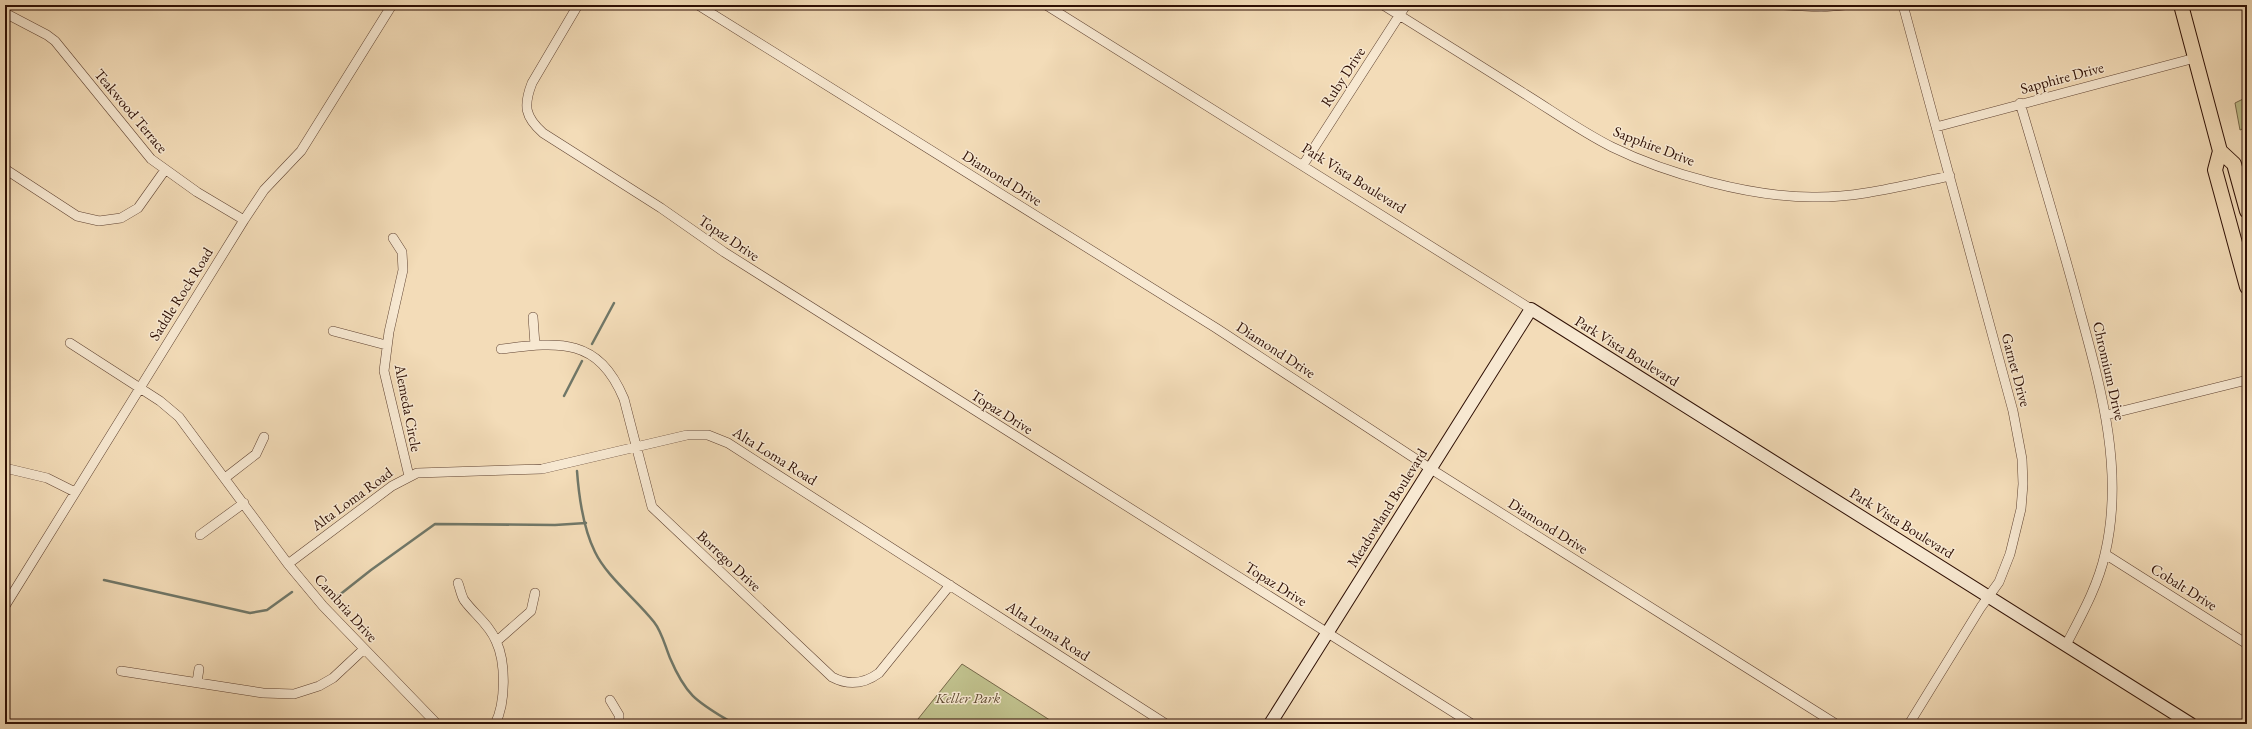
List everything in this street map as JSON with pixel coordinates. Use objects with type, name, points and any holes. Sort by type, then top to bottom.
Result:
[{"type":"main road","points":[[2181,5],[2220,151],[2215,170],[2247,287]]},
{"type":"main road","points":[[2220,151],[2234,164],[2245,186],[2247,211]]},
{"type":"street","name":"Saddle Rock Road","points":[[5,606],[139,387],[244,220],[264,190],[300,151],[392,5]]},
{"type":"street","name":"Topaz Drive","points":[[578,5],[527,94],[527,112],[531,123],[550,138],[647,199],[724,252],[1472,724]]},
{"type":"street","name":"Diamond Drive","points":[[698,5],[1216,328],[1431,469],[1836,724]]},
{"type":"street","name":"Park Vista Boulevard","points":[[1046,5],[1303,164],[1532,310],[2191,724]]},
{"type":"street","name":"Sapphire Drive","points":[[1383,5],[1589,134],[1629,155],[1674,171],[1753,191],[1775,195],[1814,197],[1866,192],[1950,176]]},
{"type":"street","name":"Ruby Drive","points":[[1303,164],[1406,5]]},
{"type":"street","points":[[1784,5],[1821,7],[1845,5]]},
{"type":"street","name":"Garnet Drive","points":[[1902,5],[1950,176],[2013,411],[2022,459],[2021,509],[2005,568],[1989,597],[1981,607],[1909,724]]},
{"type":"street","name":"Teakwood Terrace","points":[[5,13],[47,35],[54,41],[146,154],[165,170],[244,220]]},
{"type":"street","name":"Sapphire Drive","points":[[1936,127],[2020,103],[2195,58]]},
{"type":"street","name":"Chromium Drive","points":[[2020,103],[2066,258],[2101,390],[2110,445],[2112,493],[2110,527],[2105,554],[2088,599],[2066,645]]},
{"type":"street","points":[[5,169],[77,216],[99,221],[120,218],[138,208],[165,170]]},
{"type":"street","name":"Alemeda Circle","points":[[393,238],[402,252],[403,270],[386,345],[384,358],[385,383],[409,476]]},
{"type":"street","name":"Meadowland Boulevard","points":[[1270,724],[1532,310]]},
{"type":"street","points":[[533,317],[535,345]]},
{"type":"street","name":"Alemeda Circle","points":[[333,331],[386,345]]},
{"type":"street","name":"Cambria Drive","points":[[70,343],[139,387],[179,417],[288,564],[323,606],[437,724]]},
{"type":"street","name":"Borrego Drive","points":[[501,349],[535,345],[574,347],[596,358],[604,365],[621,393],[637,446],[650,502],[657,513],[825,672],[840,681],[862,682],[879,673],[950,585]]},
{"type":"street","points":[[2106,415],[2247,380]]},
{"type":"street","name":"Alta Loma Road","points":[[288,564],[392,486],[409,476],[428,472],[542,469],[687,435],[708,435],[718,438],[1166,724]]},
{"type":"street","points":[[225,478],[256,454],[264,437]]},
{"type":"street","points":[[5,468],[47,478],[75,492]]},
{"type":"street","points":[[200,535],[244,503]]},
{"type":"street","name":"Cobalt Drive","points":[[2105,554],[2247,644]]},
{"type":"street","points":[[458,582],[464,600],[483,620],[497,641],[504,698],[502,709],[495,724]]},
{"type":"street","points":[[497,641],[530,611],[535,593]]},
{"type":"street","points":[[121,671],[197,682],[263,694],[294,694],[319,686],[333,678],[364,649]]},
{"type":"street","points":[[197,682],[199,669]]},
{"type":"street","points":[[610,700],[619,715],[618,724]]},
{"type":"green space","points":[[2247,97],[2247,127],[2240,130],[2235,103]]},
{"type":"green space","name":"Keller Park","points":[[962,664],[1056,724],[914,724]]},
{"type":"waterway","points":[[592,344],[614,303]]},
{"type":"waterway","points":[[564,396],[582,361]]},
{"type":"waterway","points":[[577,471],[580,502],[587,533],[600,561],[614,579],[647,613],[657,626],[676,671],[688,691],[702,704],[734,724]]},
{"type":"waterway","points":[[333,600],[371,570],[435,524],[555,525],[586,523]]},
{"type":"waterway","points":[[104,580],[250,613],[267,610],[292,592]]}]
